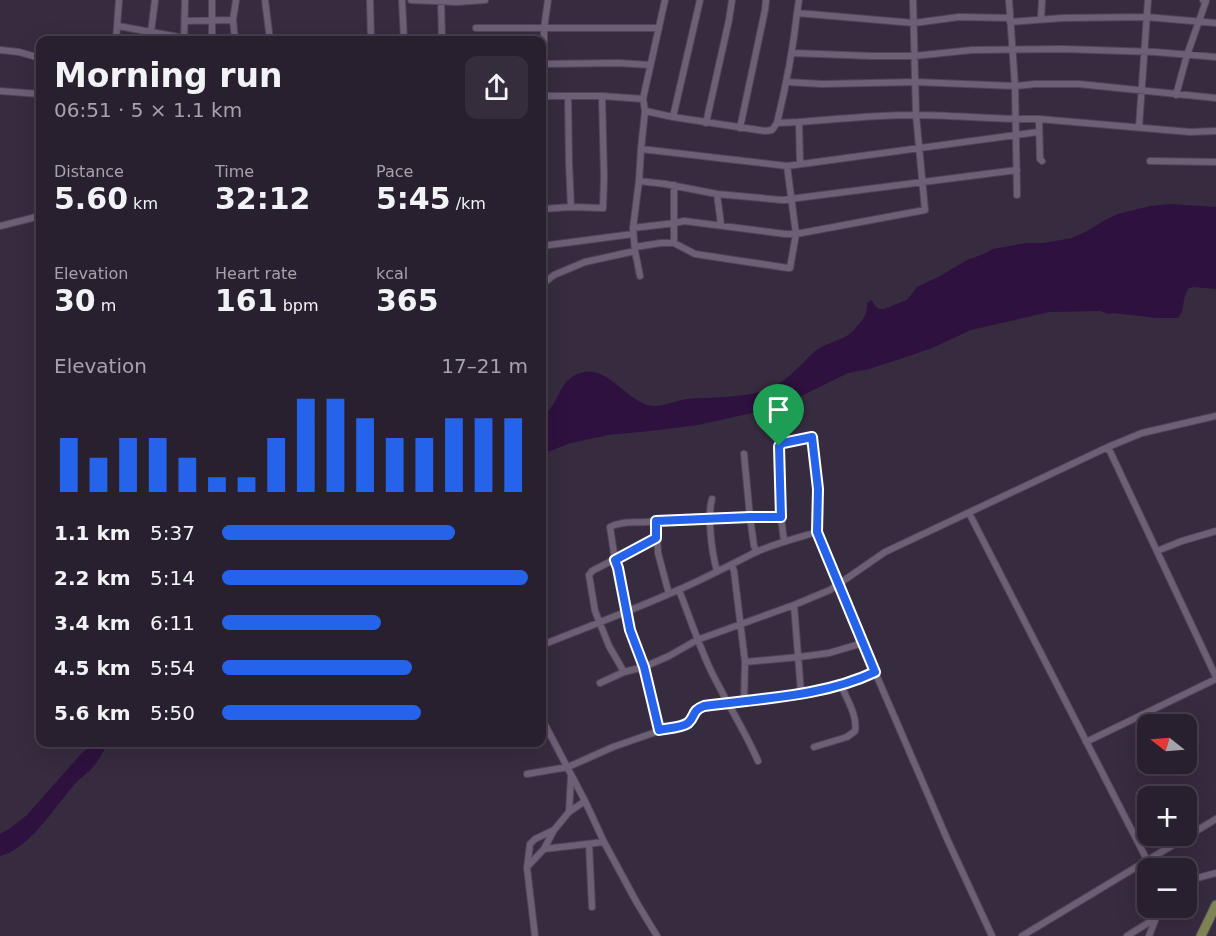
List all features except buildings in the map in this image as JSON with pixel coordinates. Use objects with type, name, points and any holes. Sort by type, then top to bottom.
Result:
[{"type":"main road","points":[[1202,936],[1216,905]]},
{"type":"street","points":[[117,36],[119,0]]},
{"type":"street","points":[[150,36],[154,0]]},
{"type":"street","points":[[184,36],[185,0]]},
{"type":"street","points":[[212,0],[212,36]]},
{"type":"street","points":[[235,36],[233,20],[236,0]]},
{"type":"street","points":[[265,0],[270,36]]},
{"type":"street","points":[[370,0],[371,36]]},
{"type":"street","points":[[402,0],[404,36]]},
{"type":"street","points":[[411,0],[484,0]]},
{"type":"street","points":[[544,36],[548,0]]},
{"type":"street","points":[[640,276],[633,231],[645,111],[643,99],[665,0]]},
{"type":"street","points":[[673,117],[700,0]]},
{"type":"street","points":[[706,123],[732,0]]},
{"type":"street","points":[[740,128],[766,0]]},
{"type":"street","points":[[645,111],[706,123],[772,130],[777,123],[788,82],[799,0]]},
{"type":"street","points":[[546,245],[684,221],[796,234],[925,210],[916,115],[913,0]]},
{"type":"street","points":[[1009,0],[1015,86],[1017,195]]},
{"type":"street","points":[[1041,19],[1042,0]]},
{"type":"street","points":[[1139,127],[1148,0]]},
{"type":"street","points":[[1176,94],[1206,1],[1203,0]]},
{"type":"street","points":[[441,1],[442,36]]},
{"type":"street","points":[[797,13],[914,23],[959,17],[1010,20],[1146,17],[1216,23]]},
{"type":"street","points":[[185,21],[233,20]]},
{"type":"street","points":[[118,26],[170,36]]},
{"type":"street","points":[[476,28],[659,28]]},
{"type":"street","points":[[793,52],[914,56],[972,50],[1063,49],[1216,57]]},
{"type":"street","points":[[0,50],[36,57]]},
{"type":"street","points":[[546,64],[650,65]]},
{"type":"street","points":[[788,82],[822,84],[916,82],[1015,86],[1079,84],[1216,98]]},
{"type":"street","points":[[0,91],[36,94]]},
{"type":"street","points":[[546,96],[643,99]]},
{"type":"street","points":[[546,209],[603,208],[602,96]]},
{"type":"street","points":[[568,97],[571,207]]},
{"type":"street","points":[[777,123],[916,115],[1038,119],[1190,132],[1216,131]]},
{"type":"street","points":[[1038,119],[1040,159],[1042,161]]},
{"type":"street","points":[[799,122],[800,164]]},
{"type":"street","points":[[640,149],[787,166],[1038,132]]},
{"type":"street","points":[[1150,161],[1216,162]]},
{"type":"street","points":[[546,281],[554,275],[585,262],[661,243],[674,243],[695,254],[790,268],[796,234],[787,166]]},
{"type":"street","points":[[639,181],[771,200],[1017,170]]},
{"type":"street","points":[[674,185],[674,243]]},
{"type":"street","points":[[717,194],[721,225]]},
{"type":"street","points":[[0,226],[36,217]]},
{"type":"street","points":[[600,683],[624,672],[644,667],[698,640],[830,590],[885,552],[1108,447],[1142,433],[1216,416]]},
{"type":"street","points":[[784,541],[779,446],[783,443],[812,437],[818,489],[817,532],[948,841],[992,936]]},
{"type":"street","points":[[1086,742],[1216,678],[1108,447]]},
{"type":"street","points":[[744,454],[750,517],[757,552]]},
{"type":"street","points":[[712,499],[713,557],[717,571]]},
{"type":"street","points":[[969,513],[1146,858]]},
{"type":"street","points":[[659,730],[644,667],[625,612],[610,527],[618,524],[656,521],[781,517]]},
{"type":"street","points":[[656,521],[658,553],[669,594]]},
{"type":"street","points":[[1157,551],[1216,531]]},
{"type":"street","points":[[546,643],[679,590],[757,552],[784,541],[817,532]]},
{"type":"street","points":[[624,672],[609,646],[595,611],[589,575],[592,571],[656,538]]},
{"type":"street","points":[[732,565],[745,662],[744,701]]},
{"type":"street","points":[[679,590],[713,675],[758,761]]},
{"type":"street","points":[[794,605],[801,693]]},
{"type":"street","points":[[745,662],[829,653],[863,643]]},
{"type":"street","points":[[526,774],[568,767],[659,730],[686,724],[699,708],[841,685],[875,672]]},
{"type":"street","points":[[814,747],[847,737],[855,731],[854,717],[841,685]]},
{"type":"street","points":[[546,729],[568,767],[604,842],[657,936]]},
{"type":"street","points":[[569,812],[571,774]]},
{"type":"street","points":[[527,868],[544,849],[554,830],[569,812],[585,801]]},
{"type":"street","points":[[1150,858],[1216,819]]},
{"type":"street","points":[[535,936],[527,868],[530,844],[554,830]]},
{"type":"street","points":[[544,849],[604,842]]},
{"type":"street","points":[[589,844],[592,908]]},
{"type":"street","points":[[1022,936],[1137,866]]},
{"type":"street","points":[[1197,877],[1216,873]]},
{"type":"street","points":[[1127,936],[1156,918]]},
{"type":"street","points":[[1149,936],[1156,918]]},
{"type":"street","points":[[1040,926],[1042,936]]},
{"type":"shaded area","points":[[1169,204],[1216,207],[1216,289],[1189,288],[1178,318],[1109,314],[1100,311],[1049,312],[971,330],[932,348],[869,369],[848,373],[783,405],[698,425],[608,435],[571,443],[546,452],[546,413],[564,385],[575,375],[593,372],[603,375],[637,400],[656,406],[684,400],[760,392],[783,381],[818,349],[851,333],[864,318],[867,303],[872,300],[879,309],[884,309],[907,300],[917,287],[993,249],[1072,238],[1118,214]]},
{"type":"shaded area","points":[[89,747],[106,747],[94,766],[74,785],[31,837],[11,852],[0,856],[0,834],[27,815]]},
{"type":"route","points":[[812,437],[818,489],[817,532],[875,672],[841,685],[801,693],[704,706],[696,710],[686,724],[659,730],[644,667],[625,612],[615,560],[656,538],[656,521],[781,517],[779,446],[783,443],[812,437]]}]
